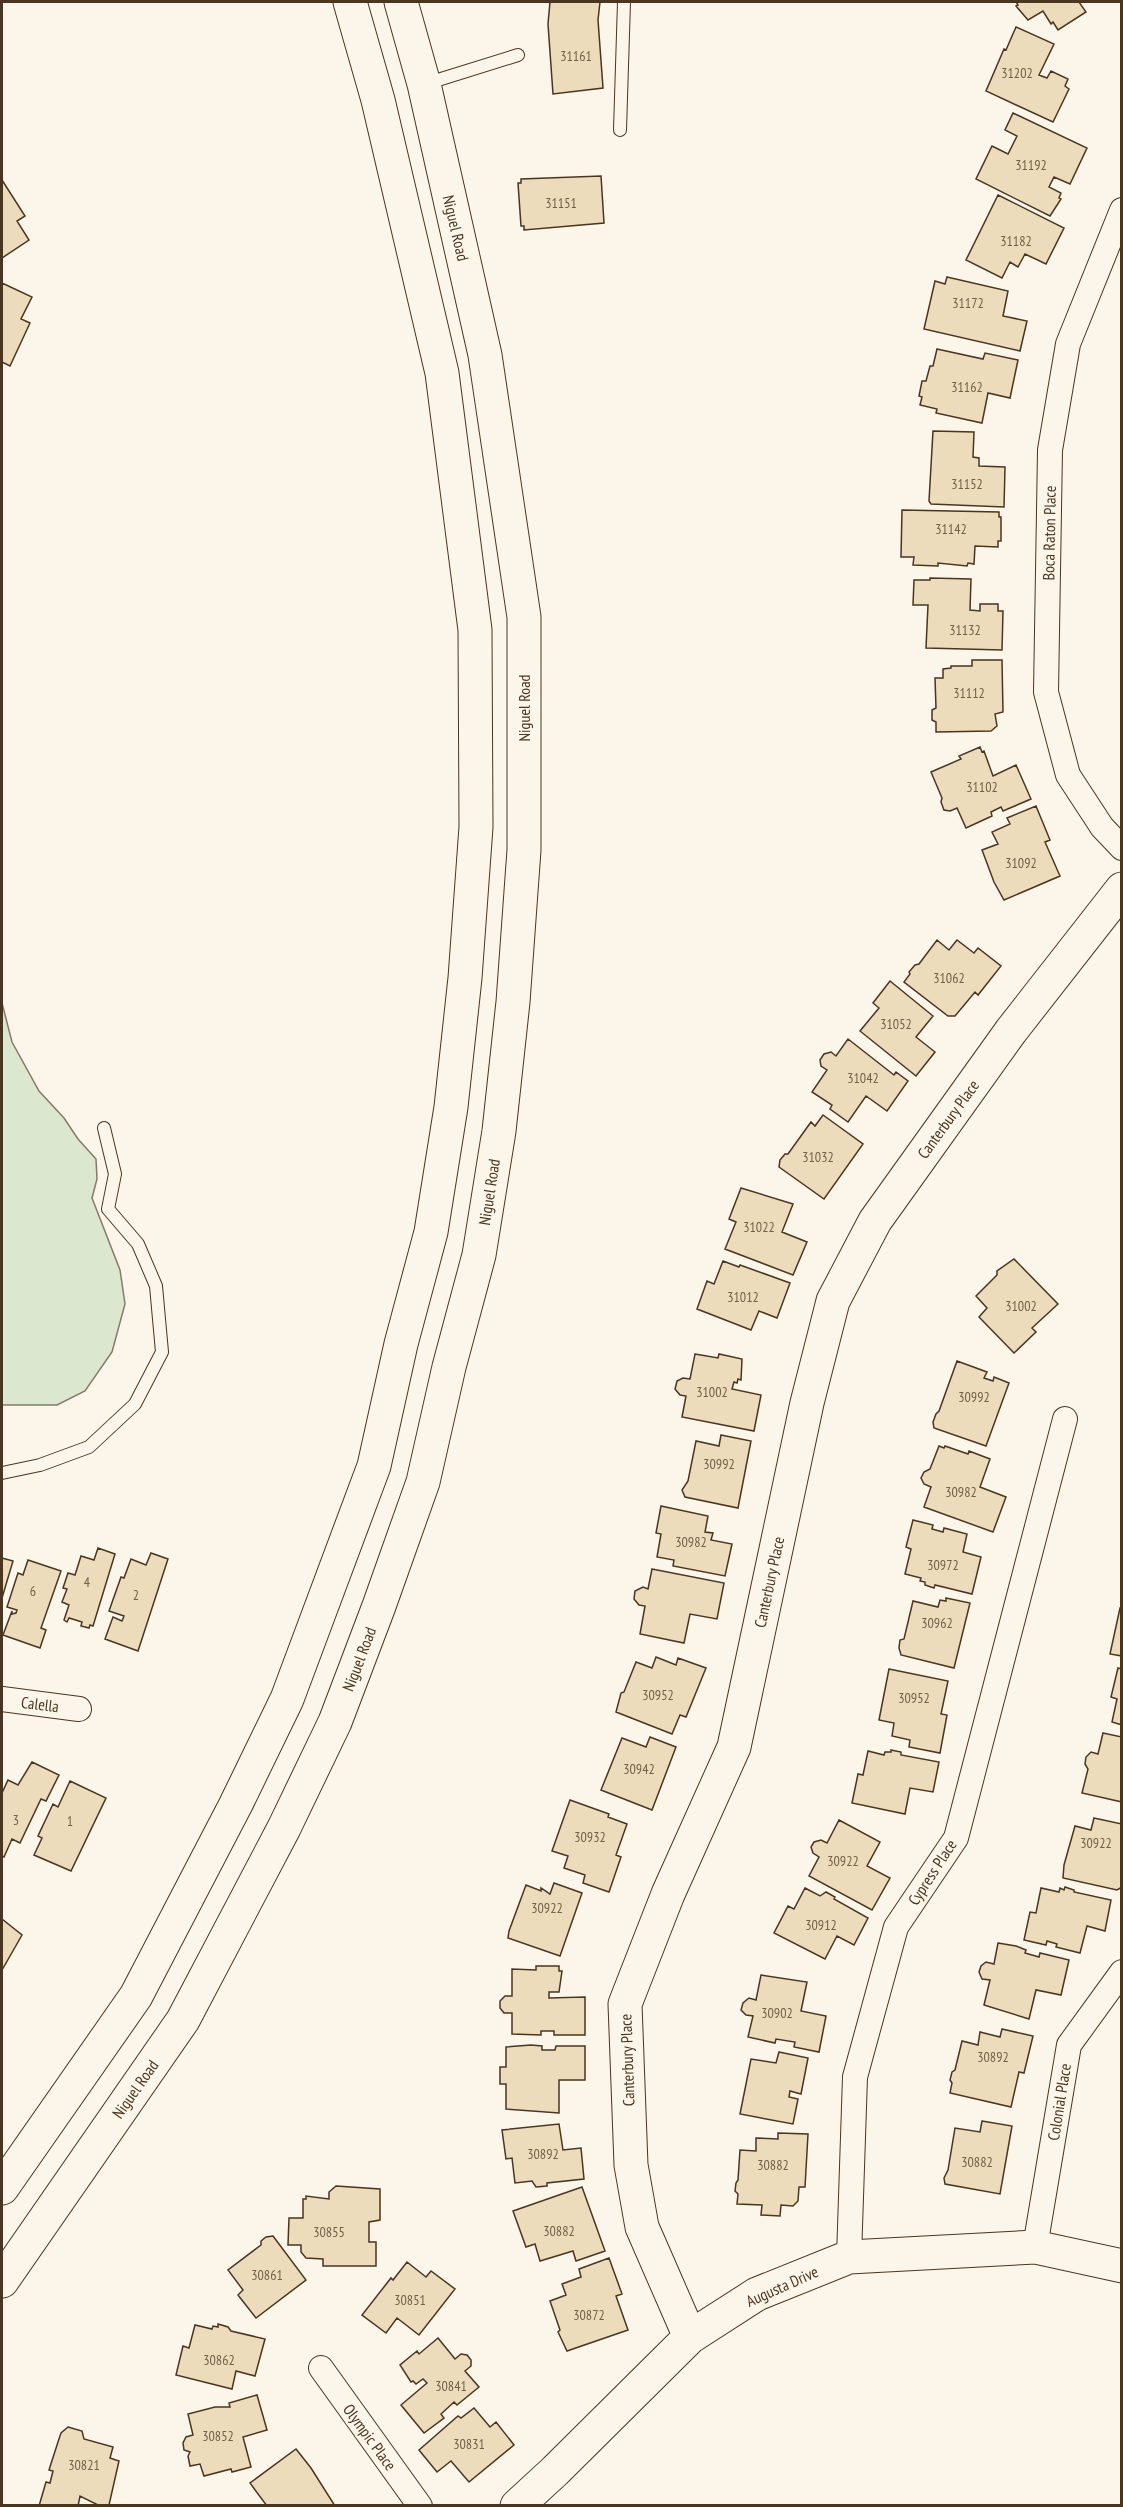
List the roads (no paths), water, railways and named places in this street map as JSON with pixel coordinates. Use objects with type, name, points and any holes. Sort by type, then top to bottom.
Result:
[{"type":"main road","points":[[2,2188],[136,1996],[236,1804],[287,1699],[374,1466],[401,1344],[431,1232],[452,1107],[466,967],[476,827],[475,630],[442,373],[378,100],[350,2]]},
{"type":"main road","name":"Niguel Road","points":[[2,2281],[183,2020],[284,1828],[335,1722],[423,1482],[449,1367],[479,1255],[499,1131],[513,1002],[523,862],[524,617],[485,355],[424,84],[401,2]]},
{"type":"main road","points":[[378,100],[424,84]]},
{"type":"main road","name":"Canterbury Place","points":[[690,2337],[642,2227],[631,2165],[625,2004],[668,1894],[734,1747],[807,1403],[833,1301],[875,1221],[1011,1031],[1122,889]]},
{"type":"main road","name":"Augusta Drive","points":[[517,2505],[555,2471],[690,2337],[757,2294],[849,2257],[1035,2247],[1122,2265]]},
{"type":"street","name":"Boca Raton Place","points":[[1122,210],[1068,344],[1050,450],[1046,692],[1068,775],[1102,827],[1122,848]]},
{"type":"street","name":"Cypress Place","points":[[849,2257],[855,2077],[896,1927],[956,1838],[1065,1419]]},
{"type":"street","name":"Calella","points":[[2,1699],[80,1709]]},
{"type":"street","name":"Colonial Place","points":[[1035,2247],[1069,2045],[1122,1972]]},
{"type":"street","name":"Olympic Place","points":[[321,2368],[420,2505]]},
{"type":"lane","points":[[620,130],[624,2]]},
{"type":"lane","points":[[424,84],[518,55]]},
{"type":"lane","points":[[2,1473],[40,1465],[89,1447],[135,1404],[162,1352],[156,1286],[138,1244],[108,1209],[115,1174],[104,1128]]}]
